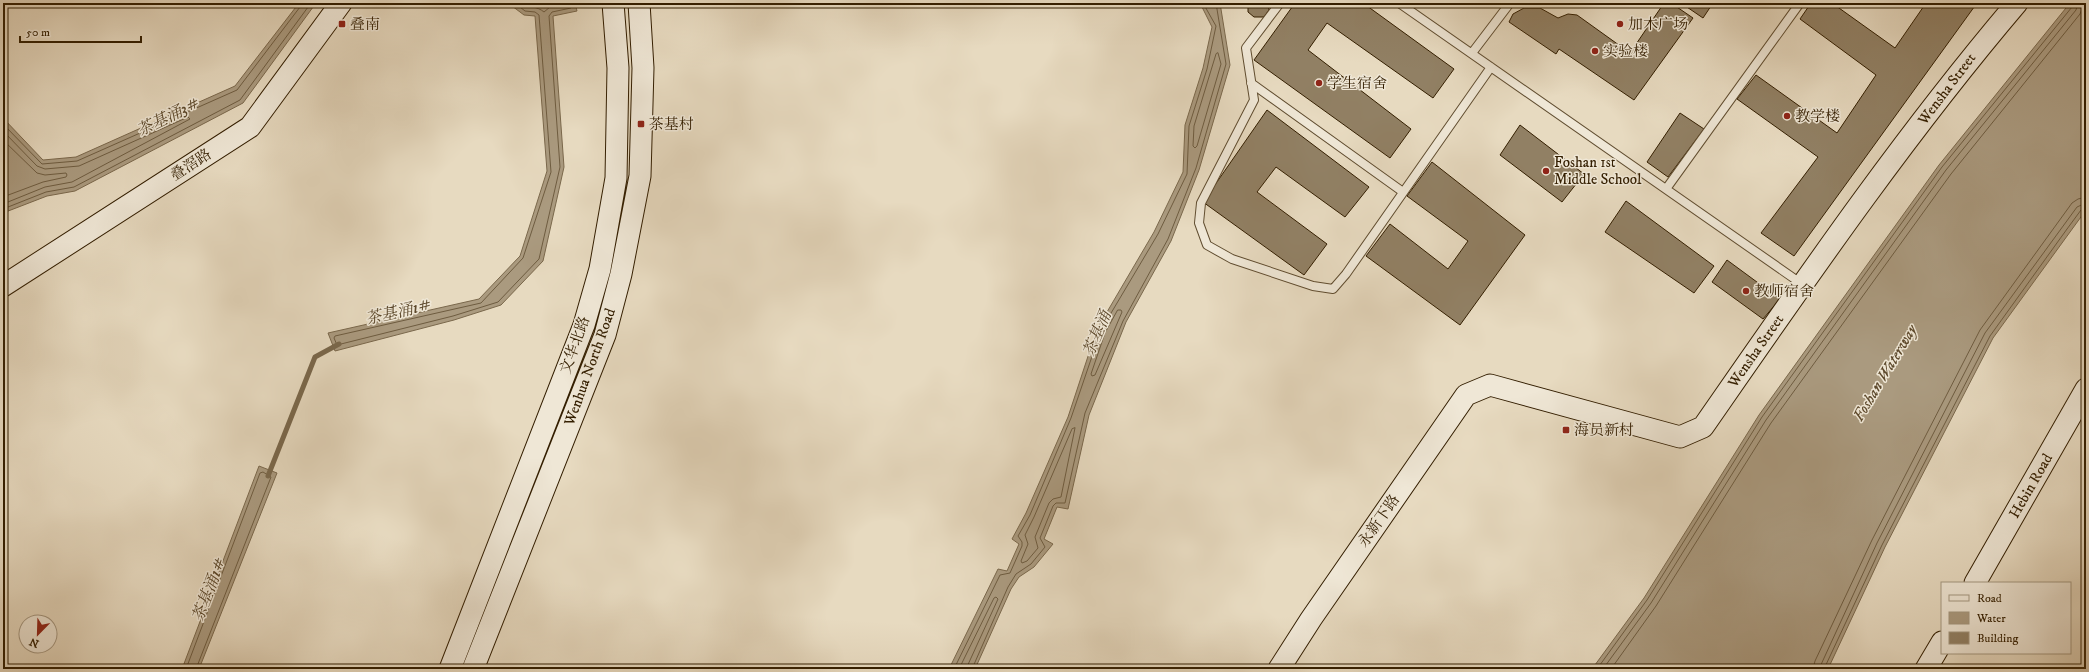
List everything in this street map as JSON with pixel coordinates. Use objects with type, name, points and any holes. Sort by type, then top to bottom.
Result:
[{"type":"street","name":"叠滘路","points":[[3,286],[250,127],[341,3]]},
{"type":"street","name":"文华北路","points":[[450,669],[584,325],[600,269],[616,178],[618,68],[613,3]]},
{"type":"street","name":"Wenhua North Road","points":[[473,669],[604,335],[621,274],[640,176],[643,68],[639,3]]},
{"type":"street","name":"Wensha Street","points":[[1490,385],[1680,437],[1703,427],[1803,284],[1960,70],[2010,5]]},
{"type":"street","name":"永新下路","points":[[1279,669],[1311,619],[1466,395],[1490,385]]},
{"type":"street","name":"Hebin Road","points":[[1976,582],[2086,389]]},
{"type":"street","points":[[1926,669],[1941,644]]},
{"type":"lane","points":[[1280,3],[1246,48],[1254,100],[1201,203],[1199,223],[1208,244],[1232,259],[1312,286],[1333,289],[1491,67]]},
{"type":"lane","points":[[1399,3],[1803,284]]},
{"type":"lane","points":[[1472,53],[1510,3]]},
{"type":"lane","points":[[1666,189],[1800,3]]},
{"type":"lane","points":[[1251,83],[1403,192]]},
{"type":"water","name":"茶基涌3#","points":[[299,3],[316,3],[243,103],[75,191],[47,196],[3,213],[3,118],[43,160],[76,157],[235,86]]},
{"type":"water","points":[[508,3],[575,3],[577,11],[553,16],[564,167],[543,261],[501,305],[454,320],[335,351],[328,333],[479,299],[520,256],[547,171],[535,16],[524,15]]},
{"type":"water","name":"茶基涌","points":[[1194,3],[1220,3],[1230,65],[1199,170],[1171,241],[1126,322],[1089,415],[1068,509],[1057,507],[1044,539],[1053,544],[1034,567],[1019,577],[1011,589],[975,669],[949,669],[998,569],[1007,571],[1019,544],[1012,539],[1026,513],[1068,417],[1097,329],[1154,232],[1183,172],[1185,125],[1203,68],[1212,27],[1202,7]]},
{"type":"water","name":"Foshan Waterway","points":[[2070,3],[2086,3],[2086,210],[1993,338],[1885,547],[1828,669],[1592,669],[1644,598],[1759,415],[1939,165]]},
{"type":"water","points":[[259,466],[277,473],[199,669],[182,669]]},
{"type":"building","points":[[1248,3],[1268,3],[1269,10],[1264,17],[1254,17],[1248,12]]},
{"type":"building","name":"学生宿舍","points":[[1295,3],[1363,3],[1454,69],[1433,98],[1327,23],[1308,50],[1411,129],[1390,158],[1254,60]]},
{"type":"building","name":"实验楼","points":[[1664,3],[1671,3],[1693,18],[1634,100],[1559,49],[1556,54],[1509,22],[1513,14],[1524,8],[1540,8],[1558,18],[1568,14],[1577,15],[1630,53]]},
{"type":"building","points":[[1681,3],[1713,3],[1703,18]]},
{"type":"building","name":"教学楼","points":[[1811,3],[1832,3],[1895,48],[1926,3],[1977,3],[1794,256],[1761,233],[1818,157],[1737,99],[1756,75],[1837,133],[1876,75],[1800,19]]},
{"type":"building","points":[[1267,110],[1369,187],[1345,217],[1276,167],[1257,192],[1327,244],[1304,275],[1203,202]]},
{"type":"building","points":[[1680,113],[1704,129],[1668,177],[1647,162]]},
{"type":"building","points":[[1520,125],[1584,174],[1562,202],[1500,155]]},
{"type":"building","points":[[1432,162],[1525,235],[1460,325],[1366,256],[1390,224],[1448,269],[1468,241],[1407,196]]},
{"type":"building","points":[[1626,201],[1714,266],[1694,293],[1605,232]]},
{"type":"building","name":"教师宿舍","points":[[1727,260],[1780,299],[1763,319],[1712,282]]},
{"type":"waterway","name":"茶基涌1#","points":[[268,476],[315,357],[339,344]]},
{"type":"place","name":"叠南","points":[[342,24]]},
{"type":"place","name":"加木广场","points":[[1620,24]]},
{"type":"place","name":"实验楼","points":[[1595,51]]},
{"type":"place","name":"学生宿舍","points":[[1319,83]]},
{"type":"place","name":"教学楼","points":[[1787,116]]},
{"type":"place","name":"茶基村","points":[[641,124]]},
{"type":"place","name":"Foshan 1st Middle School","points":[[1546,171]]},
{"type":"place","name":"教师宿舍","points":[[1746,291]]},
{"type":"place","name":"海员新村","points":[[1566,430]]}]
